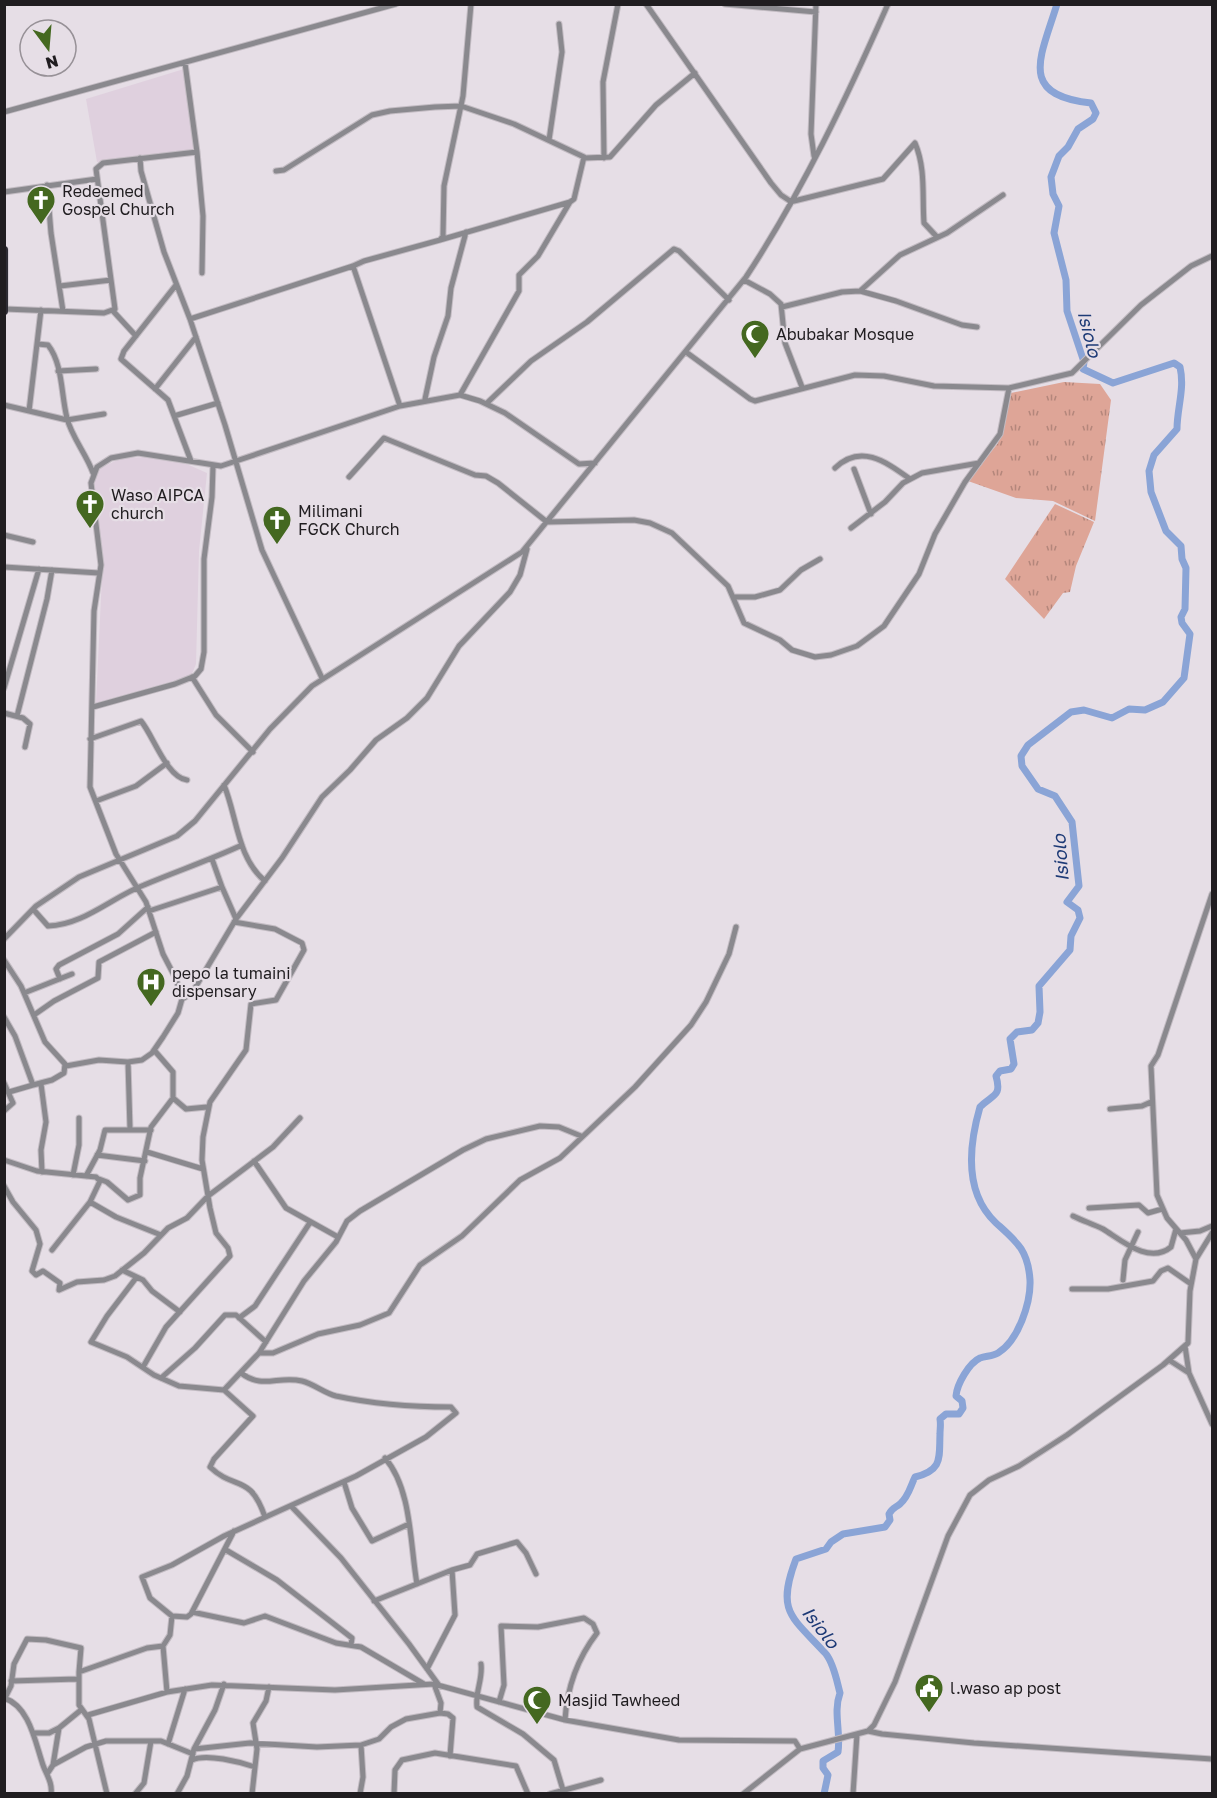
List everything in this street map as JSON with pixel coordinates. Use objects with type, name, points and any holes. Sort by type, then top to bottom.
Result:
[{"type":"highway","points":[[4,250],[5,310]]},
{"type":"street","points":[[4,112],[396,4]]},
{"type":"street","points":[[440,240],[444,231],[444,186],[461,106],[471,4]]},
{"type":"street","points":[[604,158],[603,82],[618,4]]},
{"type":"street","points":[[646,4],[771,183],[790,202]]},
{"type":"street","points":[[725,4],[816,12]]},
{"type":"street","points":[[814,156],[811,134],[816,4]]},
{"type":"street","points":[[4,939],[33,909],[79,877],[177,836],[195,821],[291,706],[322,678],[386,641],[513,559],[527,547],[744,280],[769,242],[814,156],[888,4]]},
{"type":"street","points":[[549,140],[562,52],[559,24]]},
{"type":"street","points":[[185,63],[197,153],[202,216],[202,273]]},
{"type":"street","points":[[276,171],[284,170],[380,112],[461,106],[514,124],[585,158],[610,157],[656,105],[695,73]]},
{"type":"street","points":[[790,202],[883,179],[915,143],[922,171],[925,201],[924,223],[937,237]]},
{"type":"street","points":[[113,311],[116,302],[96,169],[100,165],[140,158],[197,153]]},
{"type":"street","points":[[140,158],[154,218],[237,460],[241,485],[262,550],[322,678]]},
{"type":"street","points":[[460,395],[519,291],[519,275],[538,256],[574,199],[585,158]]},
{"type":"street","points":[[4,192],[97,179]]},
{"type":"street","points":[[47,185],[51,233],[63,311]]},
{"type":"street","points":[[860,291],[900,255],[937,237],[1003,195]]},
{"type":"street","points":[[190,319],[353,266],[570,202]]},
{"type":"street","points":[[425,399],[434,357],[448,316],[452,288],[466,232]]},
{"type":"street","points":[[487,403],[531,361],[587,321],[674,249],[679,251],[729,300]]},
{"type":"street","points":[[686,352],[750,399],[760,400],[802,387],[855,375],[934,386],[1009,388],[1076,370],[1089,354],[1141,305],[1191,266],[1212,256]]},
{"type":"street","points":[[353,266],[400,406]]},
{"type":"street","points":[[60,286],[111,280]]},
{"type":"street","points":[[744,280],[770,294],[782,307],[785,343],[802,387]]},
{"type":"street","points":[[176,285],[124,351],[122,360],[168,400],[191,461]]},
{"type":"street","points":[[782,307],[843,292],[860,291],[896,301],[956,323],[977,327]]},
{"type":"street","points":[[5,310],[113,311],[136,336]]},
{"type":"street","points":[[29,411],[41,310]]},
{"type":"street","points":[[155,389],[196,337]]},
{"type":"street","points":[[38,344],[50,346],[63,386],[67,420],[93,473],[92,488],[100,545],[94,611],[93,706],[89,777],[119,860],[149,909],[182,999],[178,1012],[154,1050],[141,1060],[128,1062],[99,1060],[66,1066]]},
{"type":"street","points":[[58,371],[96,369]]},
{"type":"street","points":[[349,477],[384,438],[475,475],[489,478],[547,522],[609,518],[644,521],[680,538],[693,555],[722,579],[735,597],[744,623],[799,653],[821,657],[857,645],[889,622],[919,574],[940,524],[1000,434],[1009,388]]},
{"type":"street","points":[[93,473],[102,463],[128,454],[147,453],[213,466],[400,406],[425,399],[460,395],[487,403],[527,427],[579,464],[595,463]]},
{"type":"street","points":[[174,416],[218,403]]},
{"type":"street","points":[[4,405],[67,420],[104,414]]},
{"type":"street","points":[[835,468],[842,461],[857,455],[872,456],[886,462],[910,479]]},
{"type":"street","points":[[851,528],[871,514],[910,479],[922,473],[979,463]]},
{"type":"street","points":[[93,706],[192,677],[201,669],[204,657],[204,559],[212,497],[213,466]]},
{"type":"street","points":[[854,469],[871,514]]},
{"type":"street","points":[[4,535],[33,542]]},
{"type":"street","points":[[182,999],[192,993],[235,920],[322,797],[376,740],[407,718],[428,698],[459,646],[510,592],[522,569],[527,547]]},
{"type":"street","points":[[735,597],[755,597],[780,590],[801,570],[820,559]]},
{"type":"street","points":[[4,567],[99,573]]},
{"type":"street","points":[[4,688],[39,569]]},
{"type":"street","points":[[17,716],[47,599],[52,570]]},
{"type":"street","points":[[192,677],[216,715],[253,752]]},
{"type":"street","points":[[4,713],[17,716],[30,726],[25,747]]},
{"type":"street","points":[[90,739],[115,733],[140,721],[167,763],[180,778],[187,780]]},
{"type":"street","points":[[96,801],[136,786],[167,763]]},
{"type":"street","points":[[224,785],[242,845],[253,867],[265,880]]},
{"type":"street","points":[[33,909],[46,925],[85,916],[137,888],[242,845]]},
{"type":"street","points":[[212,859],[235,920]]},
{"type":"street","points":[[60,979],[56,969],[59,965],[117,934],[149,909],[222,887]]},
{"type":"street","points":[[1196,1259],[1162,1209],[1155,1187],[1151,1066],[1158,1055],[1212,894]]},
{"type":"street","points":[[143,1368],[162,1332],[230,1254],[216,1233],[203,1169],[202,1146],[207,1107],[244,1053],[251,1004],[276,1000],[304,950],[302,943],[282,932],[235,920]]},
{"type":"street","points":[[259,1353],[273,1353],[318,1334],[360,1325],[389,1313],[420,1265],[462,1236],[514,1185],[560,1158],[624,1099],[696,1017],[714,989],[729,954],[736,927]]},
{"type":"street","points":[[34,1015],[54,1001],[98,978],[99,962],[156,932]]},
{"type":"street","points":[[4,960],[24,993],[47,1045],[66,1066]]},
{"type":"street","points":[[24,993],[72,974]]},
{"type":"street","points":[[4,1017],[15,1036],[33,1085]]},
{"type":"street","points":[[4,1160],[42,1172],[99,1179],[128,1200],[138,1197],[142,1192],[140,1180],[150,1130],[173,1098],[173,1072],[154,1050]]},
{"type":"street","points":[[128,1062],[130,1129]]},
{"type":"street","points":[[9,1092],[41,1084],[62,1075],[66,1066]]},
{"type":"street","points":[[4,1083],[13,1104],[4,1111]]},
{"type":"street","points":[[41,1084],[46,1122],[41,1150],[42,1172]]},
{"type":"street","points":[[173,1098],[186,1109],[207,1107]]},
{"type":"street","points":[[1110,1109],[1142,1106],[1151,1102]]},
{"type":"street","points":[[73,1175],[79,1145],[79,1118]]},
{"type":"street","points":[[4,1186],[13,1202],[36,1230],[39,1244],[32,1268],[36,1275],[41,1271],[47,1272],[58,1281],[59,1290],[63,1290],[77,1282],[109,1279],[122,1270],[171,1226],[187,1218],[208,1196],[273,1147],[300,1118]]},
{"type":"street","points":[[224,1390],[259,1353],[304,1281],[338,1237],[347,1221],[360,1211],[476,1143],[540,1125],[559,1127],[581,1137]]},
{"type":"street","points":[[87,1176],[105,1130],[150,1130]]},
{"type":"street","points":[[147,1152],[203,1169]]},
{"type":"street","points":[[97,1155],[145,1161]]},
{"type":"street","points":[[254,1161],[283,1206],[309,1224],[338,1237]]},
{"type":"street","points":[[52,1250],[90,1203],[100,1186],[99,1179]]},
{"type":"street","points":[[90,1203],[161,1235]]},
{"type":"street","points":[[1089,1208],[1139,1205],[1148,1214],[1162,1209]]},
{"type":"street","points":[[1073,1216],[1098,1227],[1119,1242],[1150,1252],[1166,1251],[1171,1247],[1178,1231]]},
{"type":"street","points":[[239,1318],[255,1306],[309,1224]]},
{"type":"street","points":[[1178,1231],[1200,1231],[1212,1226]]},
{"type":"street","points":[[1123,1280],[1125,1260],[1138,1232]]},
{"type":"street","points":[[1212,1233],[1196,1259],[1191,1284],[1189,1335],[1185,1346],[1189,1373],[1212,1424]]},
{"type":"street","points":[[1072,1289],[1108,1289],[1153,1281],[1161,1271],[1168,1268],[1191,1284]]},
{"type":"street","points":[[122,1270],[180,1312]]},
{"type":"street","points":[[136,1278],[107,1316],[91,1342],[127,1357],[161,1378],[190,1389],[224,1390],[253,1416],[214,1459],[210,1467],[248,1486],[256,1495],[265,1517]]},
{"type":"street","points":[[161,1378],[195,1348],[223,1316],[231,1314],[239,1318],[266,1342]]},
{"type":"street","points":[[868,1731],[888,1701],[937,1562],[958,1514],[970,1495],[989,1480],[1019,1466],[1059,1441],[1185,1346]]},
{"type":"street","points":[[1169,1360],[1189,1373]]},
{"type":"street","points":[[234,1531],[226,1550],[192,1612],[187,1617],[172,1616],[150,1598],[142,1577],[172,1565],[234,1531],[344,1482],[426,1437],[454,1417],[456,1410],[448,1407],[419,1408],[338,1396],[302,1381],[283,1379],[261,1383],[241,1373]]},
{"type":"street","points":[[385,1458],[399,1479],[409,1524],[417,1584]]},
{"type":"street","points":[[344,1482],[352,1508],[371,1541],[376,1541],[409,1524]]},
{"type":"street","points":[[291,1506],[341,1558],[427,1669],[436,1684],[441,1703],[440,1713]]},
{"type":"street","points":[[374,1601],[470,1565],[477,1554],[517,1542],[526,1553],[536,1574]]},
{"type":"street","points":[[226,1550],[270,1575],[317,1612],[344,1629],[352,1638],[351,1645]]},
{"type":"street","points":[[427,1669],[455,1615],[452,1570]]},
{"type":"street","points":[[192,1612],[244,1623],[265,1616],[336,1643],[361,1647],[424,1684]]},
{"type":"street","points":[[167,1692],[163,1646],[170,1635],[172,1616]]},
{"type":"street","points":[[499,1701],[504,1685],[501,1626],[538,1627],[584,1618],[592,1624],[597,1633],[585,1649],[573,1674],[565,1720]]},
{"type":"street","points":[[51,1794],[47,1774],[33,1733],[13,1702],[5,1698],[14,1664],[27,1639],[46,1640],[81,1648],[77,1679],[81,1710],[88,1715],[106,1794]]},
{"type":"street","points":[[78,1672],[147,1648],[163,1646]]},
{"type":"street","points":[[481,1664],[482,1678],[476,1694],[477,1707],[523,1734],[554,1760],[563,1790]]},
{"type":"street","points":[[11,1681],[77,1679]]},
{"type":"street","points":[[88,1715],[167,1692],[224,1684],[335,1690],[436,1684],[565,1720],[679,1740],[795,1742],[801,1749]]},
{"type":"street","points":[[177,1794],[193,1754],[215,1710],[224,1684]]},
{"type":"street","points":[[252,1794],[257,1745],[253,1723],[266,1701],[269,1687]]},
{"type":"street","points":[[168,1744],[184,1689]]},
{"type":"street","points":[[33,1733],[49,1733],[81,1710]]},
{"type":"street","points":[[193,1754],[214,1746],[361,1745],[379,1739],[391,1727],[406,1719],[440,1713],[448,1714],[453,1718],[450,1756]]},
{"type":"street","points":[[47,1774],[53,1765],[59,1728]]},
{"type":"street","points":[[743,1794],[801,1749],[868,1731],[974,1743],[1212,1759]]},
{"type":"street","points":[[852,1794],[857,1734]]},
{"type":"street","points":[[53,1765],[105,1741],[151,1741],[168,1744],[201,1757],[255,1767]]},
{"type":"street","points":[[135,1794],[144,1783],[151,1741]]},
{"type":"street","points":[[360,1794],[363,1777],[361,1745]]},
{"type":"street","points":[[394,1794],[395,1770],[402,1760],[435,1753],[516,1766],[528,1794]]},
{"type":"street","points":[[550,1794],[601,1780]]},
{"type":"shaded area","points":[[184,69],[195,150],[97,162],[86,99]]},
{"type":"shaded area","points":[[146,457],[182,462],[207,473],[199,551],[196,664],[192,674],[177,681],[96,703],[103,555],[89,488],[91,473],[121,458]]},
{"type":"green space","points":[[1064,382],[1100,384],[1111,400],[1095,521],[1053,501],[1016,498],[968,481],[998,443],[1011,393]]},
{"type":"green space","points":[[1055,504],[1094,522],[1076,566],[1070,592],[1063,593],[1044,619],[1005,579]]},
{"type":"waterway","name":"Isiolo","points":[[824,1794],[828,1775],[823,1768],[823,1761],[838,1752],[837,1707],[840,1693],[829,1658],[790,1612],[787,1591],[796,1559],[826,1549],[831,1542],[843,1534],[885,1527],[890,1520],[890,1512],[905,1498],[915,1477],[931,1471],[938,1462],[940,1419],[946,1414],[959,1414],[963,1408],[962,1401],[956,1396],[964,1374],[980,1358],[996,1354],[1012,1340],[1026,1310],[1030,1289],[1029,1270],[1024,1254],[1015,1241],[986,1211],[978,1198],[972,1168],[973,1137],[980,1107],[997,1092],[996,1076],[1000,1071],[1011,1069],[1014,1064],[1010,1039],[1017,1032],[1032,1030],[1038,1023],[1039,986],[1070,950],[1071,936],[1080,918],[1078,910],[1067,902],[1079,886],[1072,822],[1055,796],[1038,789],[1022,766],[1021,756],[1028,745],[1071,712],[1084,710],[1112,718],[1129,709],[1145,710],[1163,702],[1184,678],[1190,634],[1182,623],[1181,617],[1185,609],[1186,568],[1182,559],[1181,546],[1166,531],[1151,492],[1149,471],[1154,455],[1177,429],[1182,383],[1180,367],[1174,363],[1113,383],[1083,369],[1084,362],[1067,311],[1066,280],[1054,233],[1059,206],[1053,194],[1051,177],[1059,156],[1068,147],[1078,129],[1093,119],[1096,113],[1091,103],[1068,99],[1052,92],[1044,82],[1040,70],[1041,57],[1057,4]]},
{"type":"place","name":"Redeemed Gospel Church","points":[[41,226]]},
{"type":"place","name":"Abubakar Mosque","points":[[755,360]]},
{"type":"place","name":"Waso AIPCA church","points":[[90,530]]},
{"type":"place","name":"Milimani FGCK Church","points":[[277,546]]},
{"type":"place","name":"pepo la tumaini dispensary","points":[[151,1008]]},
{"type":"place","name":"l.waso ap post","points":[[929,1714]]},
{"type":"place","name":"Masjid Tawheed","points":[[537,1726]]}]
